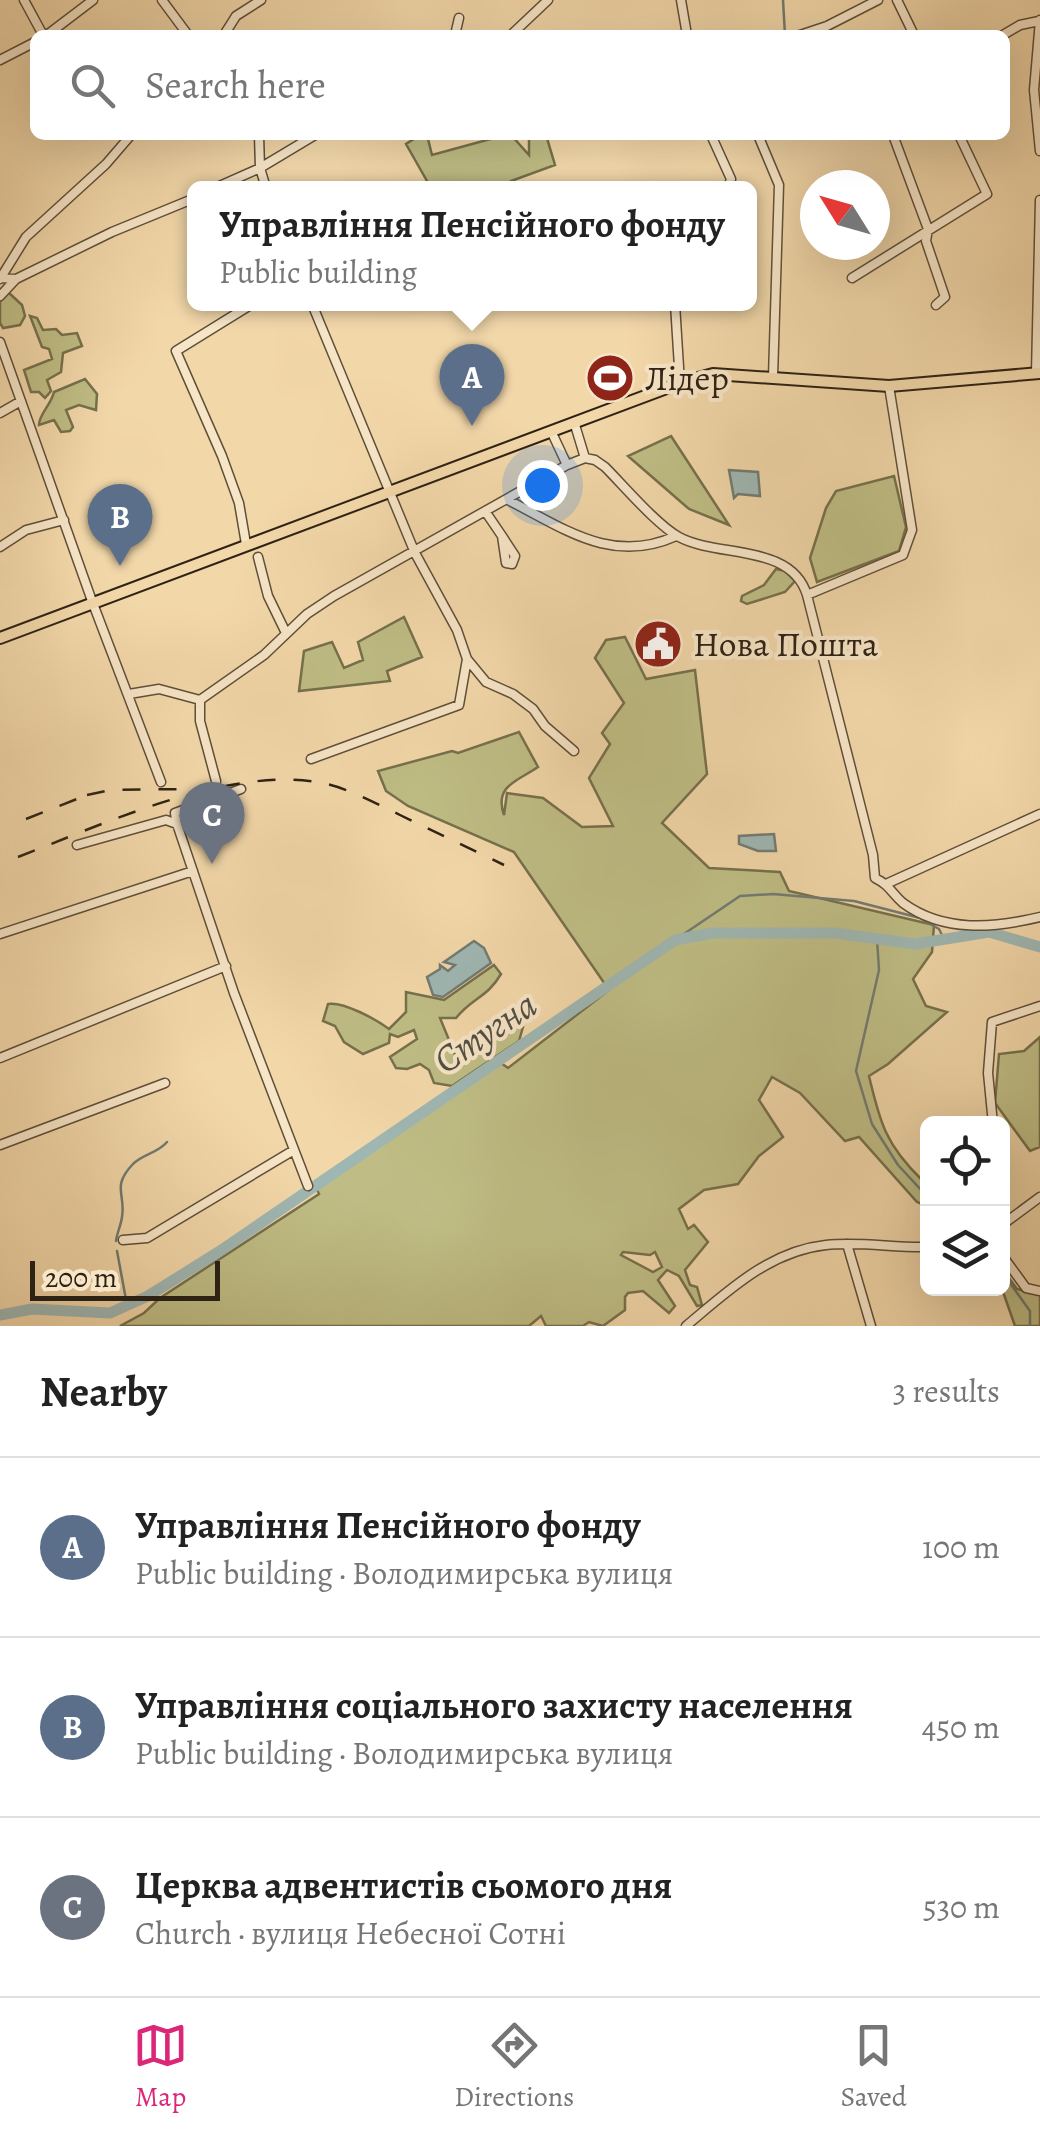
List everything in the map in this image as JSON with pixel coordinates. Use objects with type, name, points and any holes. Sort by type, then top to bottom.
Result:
[{"type":"main road","points":[[0,638],[680,383],[713,374],[889,386],[1038,373]]},
{"type":"street","points":[[24,0],[42,30]]},
{"type":"street","points":[[52,30],[93,0]]},
{"type":"street","points":[[162,0],[184,30]]},
{"type":"street","points":[[227,30],[236,16],[261,0]]},
{"type":"street","points":[[516,30],[548,0]]},
{"type":"street","points":[[681,0],[686,30]]},
{"type":"street","points":[[815,30],[878,0]]},
{"type":"street","points":[[897,0],[912,30]]},
{"type":"street","points":[[455,30],[459,18]]},
{"type":"street","points":[[1010,31],[1040,20],[1034,90],[1040,151]]},
{"type":"street","points":[[0,60],[30,45]]},
{"type":"street","points":[[16,279],[0,278],[26,236],[106,164],[123,140]]},
{"type":"street","points":[[259,140],[264,181]]},
{"type":"street","points":[[231,181],[307,140]]},
{"type":"street","points":[[713,140],[730,181]]},
{"type":"street","points":[[760,140],[778,185],[773,377]]},
{"type":"street","points":[[895,140],[928,229],[926,241],[946,297],[936,304]]},
{"type":"street","points":[[852,278],[988,194],[961,140]]},
{"type":"street","points":[[1038,373],[1040,200]]},
{"type":"street","points":[[0,296],[16,279],[187,201]]},
{"type":"street","points":[[240,311],[176,350],[239,503],[246,544]]},
{"type":"street","points":[[315,311],[414,553],[457,630],[467,659],[486,682],[534,709],[545,726],[574,751]]},
{"type":"street","points":[[675,311],[680,383]]},
{"type":"street","points":[[0,342],[161,782]]},
{"type":"street","points":[[807,595],[903,555],[912,530],[889,386]]},
{"type":"street","points":[[0,412],[21,401]]},
{"type":"street","points":[[575,425],[585,458]]},
{"type":"street","points":[[552,432],[567,465]]},
{"type":"street","points":[[200,700],[334,596],[567,465],[585,458],[596,460],[676,536],[701,546],[750,553],[795,572],[807,595],[873,855],[875,878],[893,887],[901,901],[918,911],[958,926],[1008,925],[1040,918]]},
{"type":"street","points":[[508,500],[593,542],[625,549],[656,545],[676,536]]},
{"type":"street","points":[[486,511],[502,536]]},
{"type":"street","points":[[0,547],[26,530],[64,520]]},
{"type":"street","points":[[258,556],[268,596],[286,634]]},
{"type":"street","points":[[310,759],[459,705],[467,659]]},
{"type":"street","points":[[129,694],[160,689],[200,700]]},
{"type":"street","points":[[200,700],[200,722],[216,781]]},
{"type":"street","points":[[241,789],[176,813],[176,824],[308,1186]]},
{"type":"street","points":[[886,884],[1040,814]]},
{"type":"street","points":[[78,845],[166,820],[176,824]]},
{"type":"street","points":[[0,934],[193,870]]},
{"type":"street","points":[[0,1058],[226,966]]},
{"type":"street","points":[[992,1116],[988,1073],[992,1022],[1040,1006]]},
{"type":"street","points":[[0,1145],[165,1082]]},
{"type":"street","points":[[123,1240],[147,1238],[294,1150]]},
{"type":"street","points":[[1010,1219],[1040,1197]]},
{"type":"street","points":[[847,1244],[871,1326]]},
{"type":"street","points":[[686,1326],[747,1275],[794,1252],[825,1245],[920,1246]]},
{"type":"street","points":[[1010,1265],[1026,1288],[1040,1292]]},
{"type":"shaded area","points":[[428,140],[432,155],[487,140],[516,140],[529,155],[529,140],[548,140],[555,165],[511,181],[427,181],[406,144]]},
{"type":"shaded area","points":[[8,292],[22,305],[25,316],[20,325],[3,328],[0,302]]},
{"type":"shaded area","points":[[30,316],[37,318],[43,330],[56,329],[62,335],[77,333],[82,346],[63,353],[61,372],[47,380],[51,391],[45,398],[39,392],[31,392],[24,370],[52,359],[49,349],[42,347]]},
{"type":"shaded area","points":[[85,379],[97,394],[96,410],[79,405],[66,410],[73,427],[70,431],[61,432],[54,420],[39,425],[54,392]]},
{"type":"shaded area","points":[[671,436],[729,525],[689,509],[628,456]]},
{"type":"shaded area","points":[[894,476],[906,527],[899,551],[817,582],[810,558],[826,508],[836,491]]},
{"type":"shaded area","points":[[776,569],[785,571],[795,581],[785,592],[747,604],[741,601],[742,596],[764,585]]},
{"type":"shaded area","points":[[404,617],[422,657],[387,671],[390,681],[299,691],[304,651],[332,642],[344,668],[363,660],[358,642]]},
{"type":"shaded area","points":[[625,637],[646,679],[695,670],[707,774],[662,823],[709,868],[780,872],[789,891],[934,925],[932,952],[913,979],[926,1006],[947,1012],[869,1076],[892,1144],[920,1178],[920,1203],[859,1137],[845,1141],[800,1093],[772,1077],[759,1100],[783,1137],[759,1156],[738,1184],[704,1190],[679,1209],[688,1229],[694,1225],[708,1242],[685,1270],[690,1285],[697,1287],[702,1305],[697,1306],[679,1276],[667,1270],[658,1280],[675,1306],[669,1313],[643,1291],[628,1293],[625,1310],[603,1326],[589,1322],[583,1326],[546,1326],[541,1316],[529,1326],[120,1326],[319,1194],[316,1188],[501,1063],[508,1068],[609,990],[514,852],[408,806],[386,791],[378,771],[452,751],[458,753],[519,732],[538,767],[505,791],[504,815],[507,793],[543,798],[582,827],[613,826],[589,778],[610,744],[602,733],[624,703],[595,658],[606,640]],"holes":[[[655,1252],[662,1267],[653,1272],[621,1255]]]},
{"type":"shaded area","points":[[494,965],[501,974],[490,988],[456,1018],[440,1018],[456,1057],[481,1045],[499,1022],[523,1027],[519,1041],[452,1086],[434,1083],[429,1070],[420,1064],[396,1068],[390,1057],[417,1039],[414,1030],[398,1037],[390,1034],[389,1043],[363,1054],[344,1042],[335,1026],[323,1021],[328,1004],[334,1004],[360,1012],[389,1029],[406,1012],[406,992],[444,1000]]},
{"type":"shaded area","points":[[1040,1037],[1040,1147],[1030,1151],[1010,1124],[1010,1116],[1004,1116],[995,1103],[999,1054],[1024,1051]]},
{"type":"shaded area","points":[[1010,1280],[1017,1289],[1040,1295],[1040,1326],[1015,1326],[1004,1296],[1010,1296]]},
{"type":"water","points":[[729,470],[758,472],[760,496],[738,494],[734,498]]},
{"type":"water","points":[[774,834],[776,851],[758,851],[739,844],[739,836]]},
{"type":"water","points":[[474,941],[484,948],[491,963],[443,997],[433,995],[427,977],[440,965],[448,971],[455,965],[444,962]]},
{"type":"waterway","points":[[783,0],[785,30]]},
{"type":"waterway","points":[[675,940],[740,896],[773,894],[854,901],[920,918],[939,929],[943,937]]},
{"type":"waterway","name":"Стугна","points":[[0,1315],[32,1309],[110,1313],[148,1296],[220,1251],[675,940],[712,933],[835,933],[915,944],[989,932],[1040,947]]},
{"type":"waterway","points":[[877,939],[879,970],[856,1071],[872,1124],[898,1165],[920,1189]]},
{"type":"waterway","points":[[116,1241],[126,1172],[167,1142]]},
{"type":"waterway","points":[[117,1251],[127,1305]]},
{"type":"waterway","points":[[1010,1283],[1030,1311],[1030,1326]]},
{"type":"railway","points":[[18,857],[167,801],[247,782],[286,780],[322,783],[352,792],[504,865]]},
{"type":"railway","points":[[87,795],[111,790],[186,789]]},
{"type":"railway","points":[[26,819],[82,797]]},
{"type":"place","name":"Лідер","points":[[610,378]]},
{"type":"place","name":"Управління Пенсійного фонду","points":[[472,426]]},
{"type":"place","name":"Управління соціального захисту населення","points":[[120,566]]},
{"type":"place","name":"Нова Пошта","points":[[658,644]]},
{"type":"place","name":"Церква адвентистів сьомого дня","points":[[212,864]]}]
